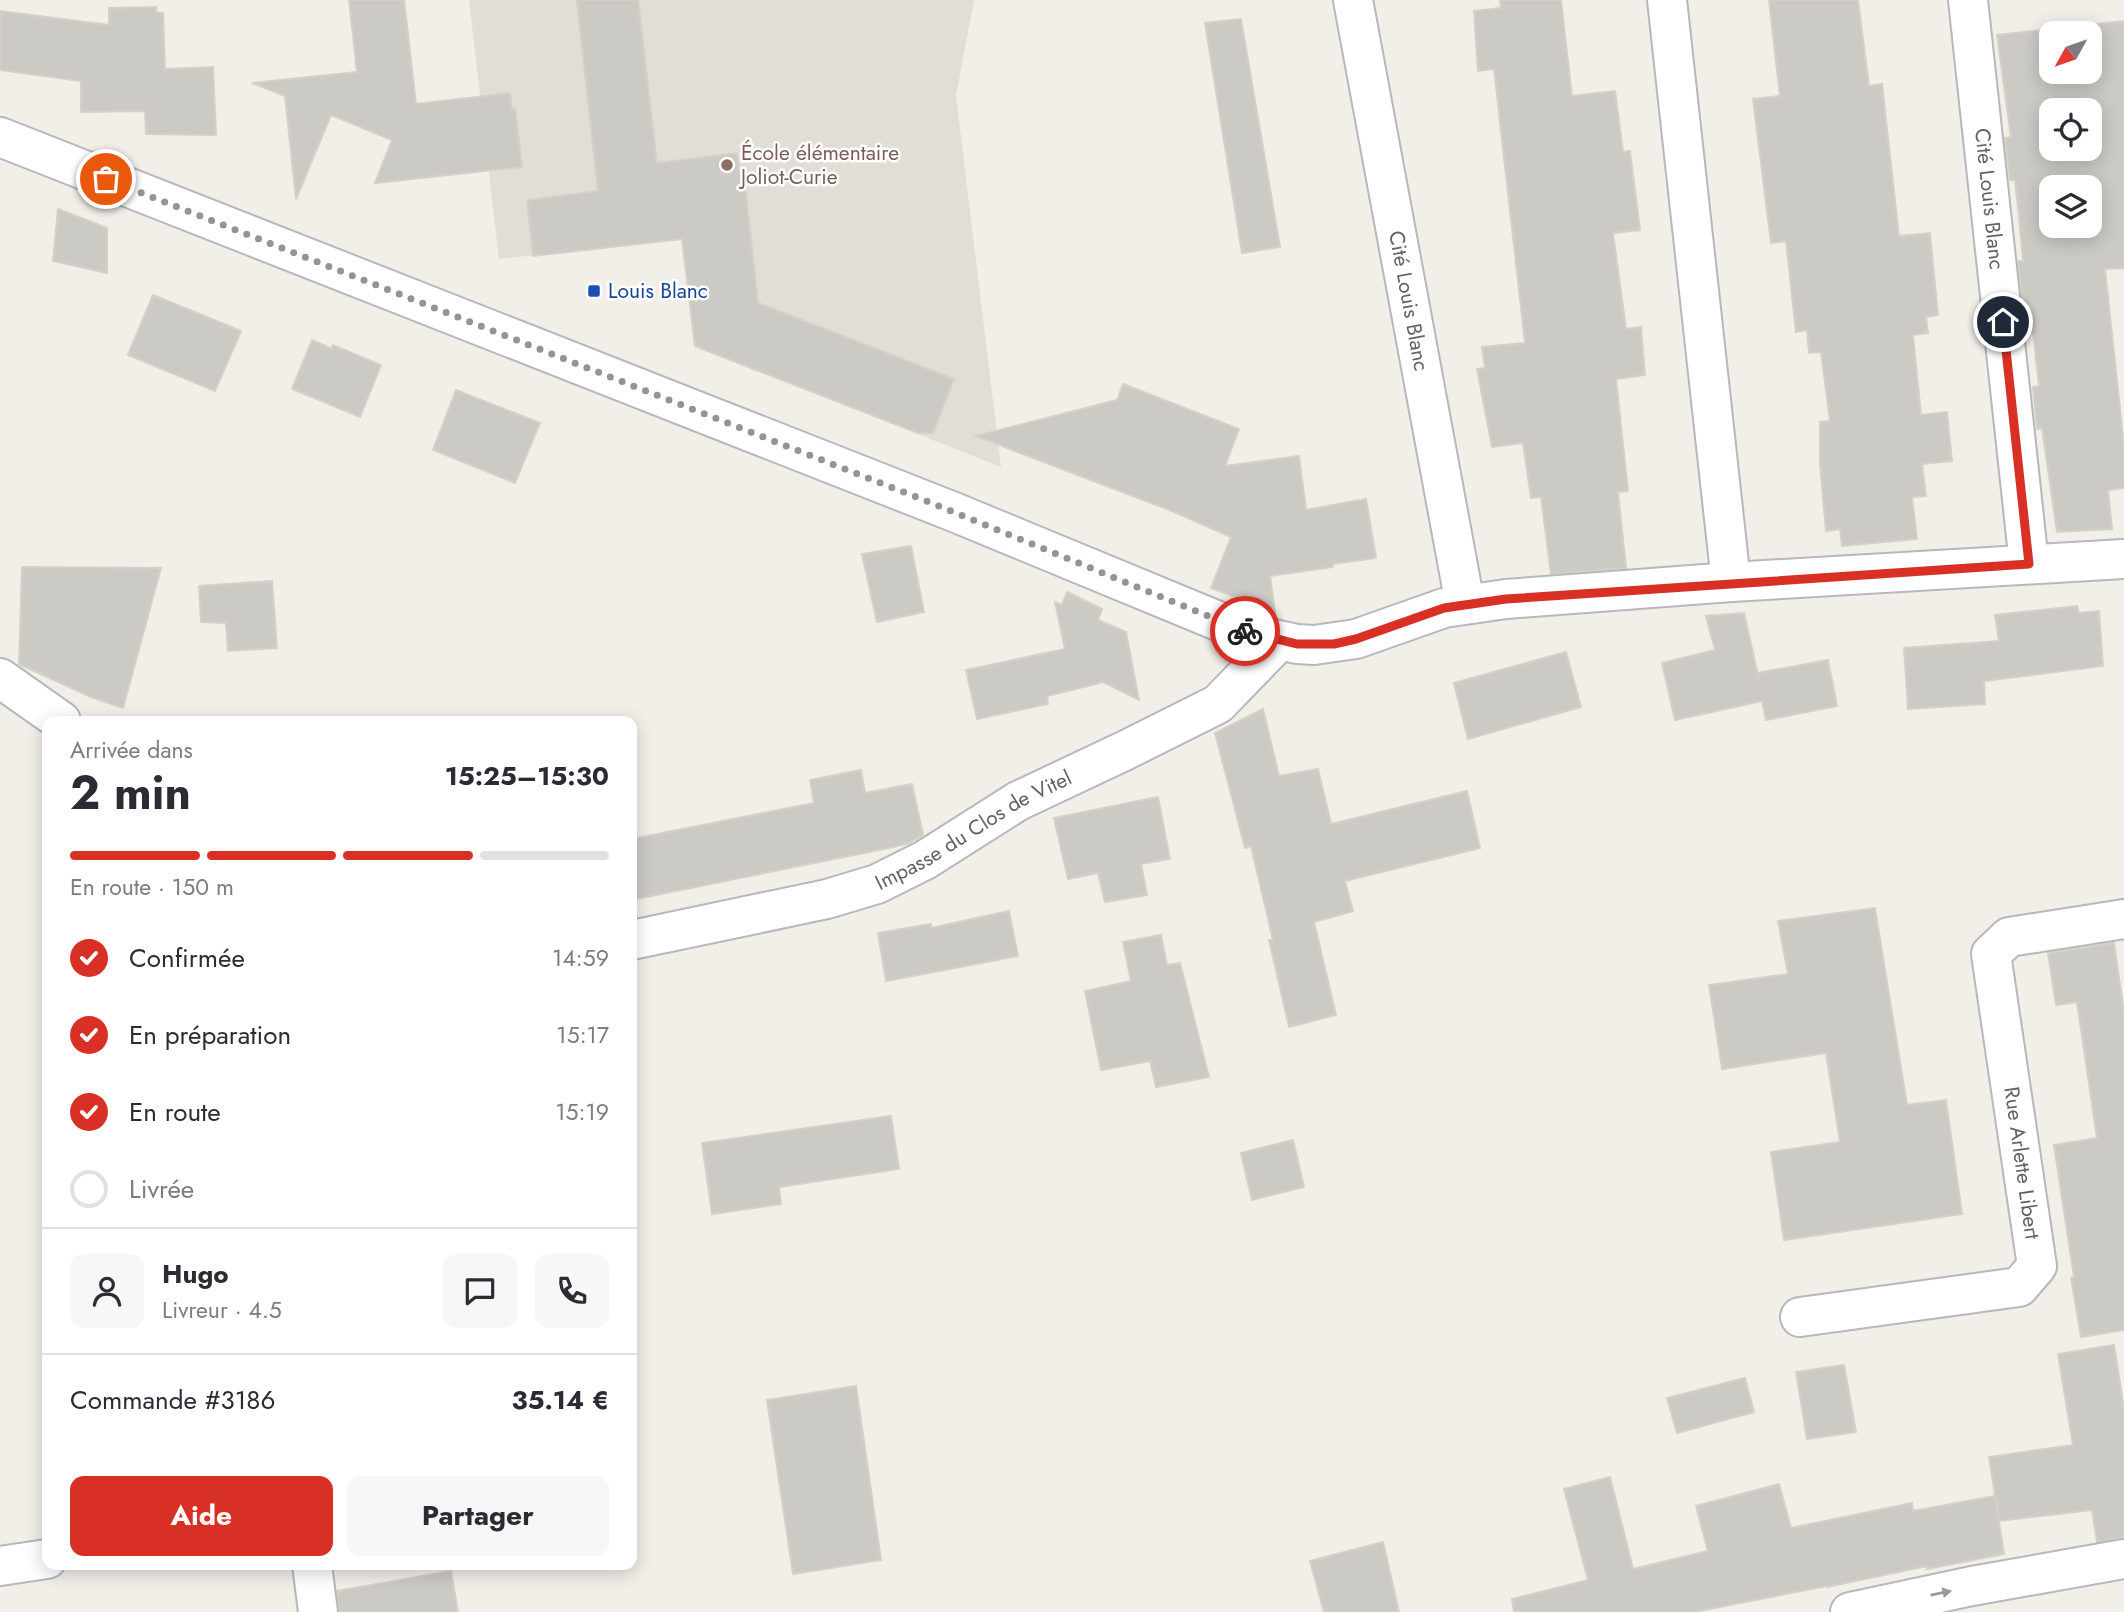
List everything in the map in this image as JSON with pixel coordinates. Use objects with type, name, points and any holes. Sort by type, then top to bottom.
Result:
[{"type":"street","name":"Cité Louis Blanc","points":[[1353,0],[1465,604]]},
{"type":"street","points":[[1667,0],[1731,582]]},
{"type":"street","name":"Cité Louis Blanc","points":[[1968,0],[2029,564]]},
{"type":"street","points":[[0,137],[915,496],[1218,621],[1279,641],[1334,644],[1376,632],[1425,613],[1506,599],[1731,582],[2124,559]]},
{"type":"street","name":"Impasse du Clos de Vitel","points":[[637,939],[827,899],[877,884],[925,860],[1018,801],[1218,704],[1279,641]]},
{"type":"street","points":[[0,678],[54,716]]},
{"type":"street","name":"Rue Arlette Libert","points":[[1800,1317],[2019,1287],[2037,1266],[1991,954],[2009,937],[2124,919]]},
{"type":"street","points":[[1850,1612],[1972,1586],[2124,1559]]},
{"type":"street","points":[[0,1566],[42,1560]]},
{"type":"street","points":[[313,1570],[318,1612]]},
{"type":"shaded area","name":"École élémentaire Joliot-Curie","points":[[469,0],[974,0],[956,96],[1001,467],[695,346],[682,235],[664,241],[499,259]]},
{"type":"building","points":[[349,0],[404,0],[416,104],[510,93],[512,109],[515,108],[522,167],[375,183],[392,140],[331,115],[296,199],[285,96],[252,83],[357,72]]},
{"type":"building","points":[[577,0],[638,0],[657,163],[737,153],[740,178],[744,177],[758,303],[954,379],[933,433],[918,433],[695,346],[682,239],[533,256],[527,200],[598,191]]},
{"type":"building","points":[[1500,0],[1561,0],[1572,96],[1615,91],[1623,152],[1630,151],[1640,230],[1613,233],[1626,329],[1641,327],[1645,375],[1616,379],[1628,491],[1618,492],[1626,568],[1551,574],[1541,497],[1531,498],[1523,443],[1492,447],[1477,369],[1485,368],[1482,347],[1525,343],[1494,69],[1478,71],[1474,11],[1501,8]]},
{"type":"building","points":[[1769,0],[1858,0],[1869,86],[1882,84],[1899,236],[1930,233],[1938,315],[1926,317],[1928,333],[1913,335],[1921,415],[1947,412],[1952,461],[1922,464],[1926,496],[1912,497],[1917,539],[1842,546],[1840,529],[1826,531],[1820,464],[1820,422],[1830,421],[1821,352],[1809,353],[1807,330],[1796,332],[1786,241],[1771,243],[1753,99],[1780,96]]},
{"type":"building","points":[[156,7],[156,12],[163,13],[165,69],[213,67],[216,135],[146,134],[145,111],[81,112],[81,81],[0,70],[0,11],[109,25],[109,8]]},
{"type":"building","points":[[1241,19],[1280,247],[1242,253],[1205,23]]},
{"type":"building","points":[[2124,21],[2124,268],[2105,269],[2124,446],[2124,488],[2108,490],[2112,529],[2057,532],[2042,428],[2037,429],[2033,387],[2039,386],[2030,305],[2023,306],[2018,261],[2023,261],[2019,217],[2015,180],[2010,180],[2005,138],[2011,137],[1997,35],[2039,30],[2039,84],[2102,84],[2102,23]]},
{"type":"building","points":[[58,209],[107,228],[107,273],[53,261]]},
{"type":"building","points":[[153,295],[241,331],[215,391],[128,355]]},
{"type":"building","points":[[312,340],[332,349],[333,345],[381,365],[360,417],[292,389]]},
{"type":"building","points":[[1123,384],[1239,429],[1225,466],[1299,456],[1306,510],[1366,499],[1376,558],[1270,576],[1275,612],[1211,588],[1231,537],[1172,511],[976,436],[1117,400]]},
{"type":"building","points":[[456,390],[540,423],[515,483],[433,450]]},
{"type":"building","points":[[911,546],[924,612],[877,622],[862,554]]},
{"type":"building","points":[[22,567],[161,568],[123,708],[91,697],[19,664]]},
{"type":"building","points":[[272,581],[277,648],[228,651],[226,623],[201,622],[199,586]]},
{"type":"building","points":[[1067,592],[1102,609],[1098,620],[1126,632],[1139,700],[1101,681],[1047,696],[1048,704],[977,719],[966,670],[1065,649],[1055,602],[1062,605]]},
{"type":"building","points":[[2077,606],[2079,613],[2099,611],[2103,666],[1984,681],[1985,704],[1908,709],[1904,648],[1999,641],[1995,615]]},
{"type":"building","points":[[1744,613],[1757,673],[1828,660],[1837,706],[1766,720],[1762,701],[1675,720],[1662,663],[1715,650],[1706,616]]},
{"type":"building","points":[[1566,652],[1581,707],[1468,739],[1454,683]]},
{"type":"building","points":[[1263,709],[1279,776],[1318,769],[1331,824],[1467,791],[1480,848],[1345,881],[1353,911],[1314,922],[1336,1015],[1289,1027],[1269,940],[1273,940],[1251,846],[1245,848],[1215,733]]},
{"type":"building","points":[[861,770],[865,793],[912,784],[923,835],[894,847],[637,899],[637,838],[814,803],[810,780]]},
{"type":"building","points":[[1158,797],[1170,859],[1141,864],[1147,895],[1105,902],[1098,873],[1068,879],[1054,818]]},
{"type":"building","points":[[1875,908],[1907,1105],[1946,1100],[1962,1214],[1784,1240],[1771,1152],[1840,1142],[1826,1053],[1722,1069],[1709,985],[1788,974],[1778,921]]},
{"type":"building","points":[[1009,911],[1018,956],[886,981],[878,933],[931,924],[931,928]]},
{"type":"building","points":[[1161,935],[1167,965],[1180,963],[1209,1077],[1156,1087],[1150,1061],[1101,1070],[1085,991],[1131,981],[1123,942]]},
{"type":"building","points":[[2114,943],[2124,1012],[2124,1330],[2081,1337],[2054,1145],[2097,1138],[2077,1002],[2056,1005],[2048,953]]},
{"type":"building","points":[[891,1116],[899,1169],[779,1187],[781,1204],[712,1214],[702,1143]]},
{"type":"building","points":[[1293,1140],[1304,1187],[1252,1200],[1241,1153]]},
{"type":"building","points":[[2114,1345],[2124,1409],[2124,1538],[2097,1542],[2092,1510],[1999,1521],[1989,1457],[2073,1445],[2058,1354]]},
{"type":"building","points":[[1844,1365],[1856,1432],[1807,1439],[1796,1372]]},
{"type":"building","points":[[1745,1378],[1754,1412],[1677,1433],[1667,1398]]},
{"type":"building","points":[[856,1386],[881,1560],[793,1574],[767,1400]]},
{"type":"building","points":[[1610,1477],[1633,1569],[1708,1551],[1696,1506],[1779,1484],[1791,1528],[1912,1503],[1913,1511],[1995,1496],[2004,1554],[1927,1569],[1927,1566],[1694,1612],[1514,1612],[1512,1599],[1588,1580],[1564,1489]]},
{"type":"building","points":[[1383,1542],[1399,1612],[1324,1612],[1310,1561]]},
{"type":"building","points":[[451,1571],[458,1612],[339,1612],[337,1591]]},
{"type":"way so far","points":[[106,179],[929,502],[1245,631]]},
{"type":"place","name":"École élémentaire Joliot-Curie","points":[[727,165]]},
{"type":"place","name":"Louis Blanc","points":[[594,291]]},
{"type":"route","points":[[1245,631],[1297,644],[1334,644],[1444,608],[1506,599],[2029,564],[2003,322]]}]
